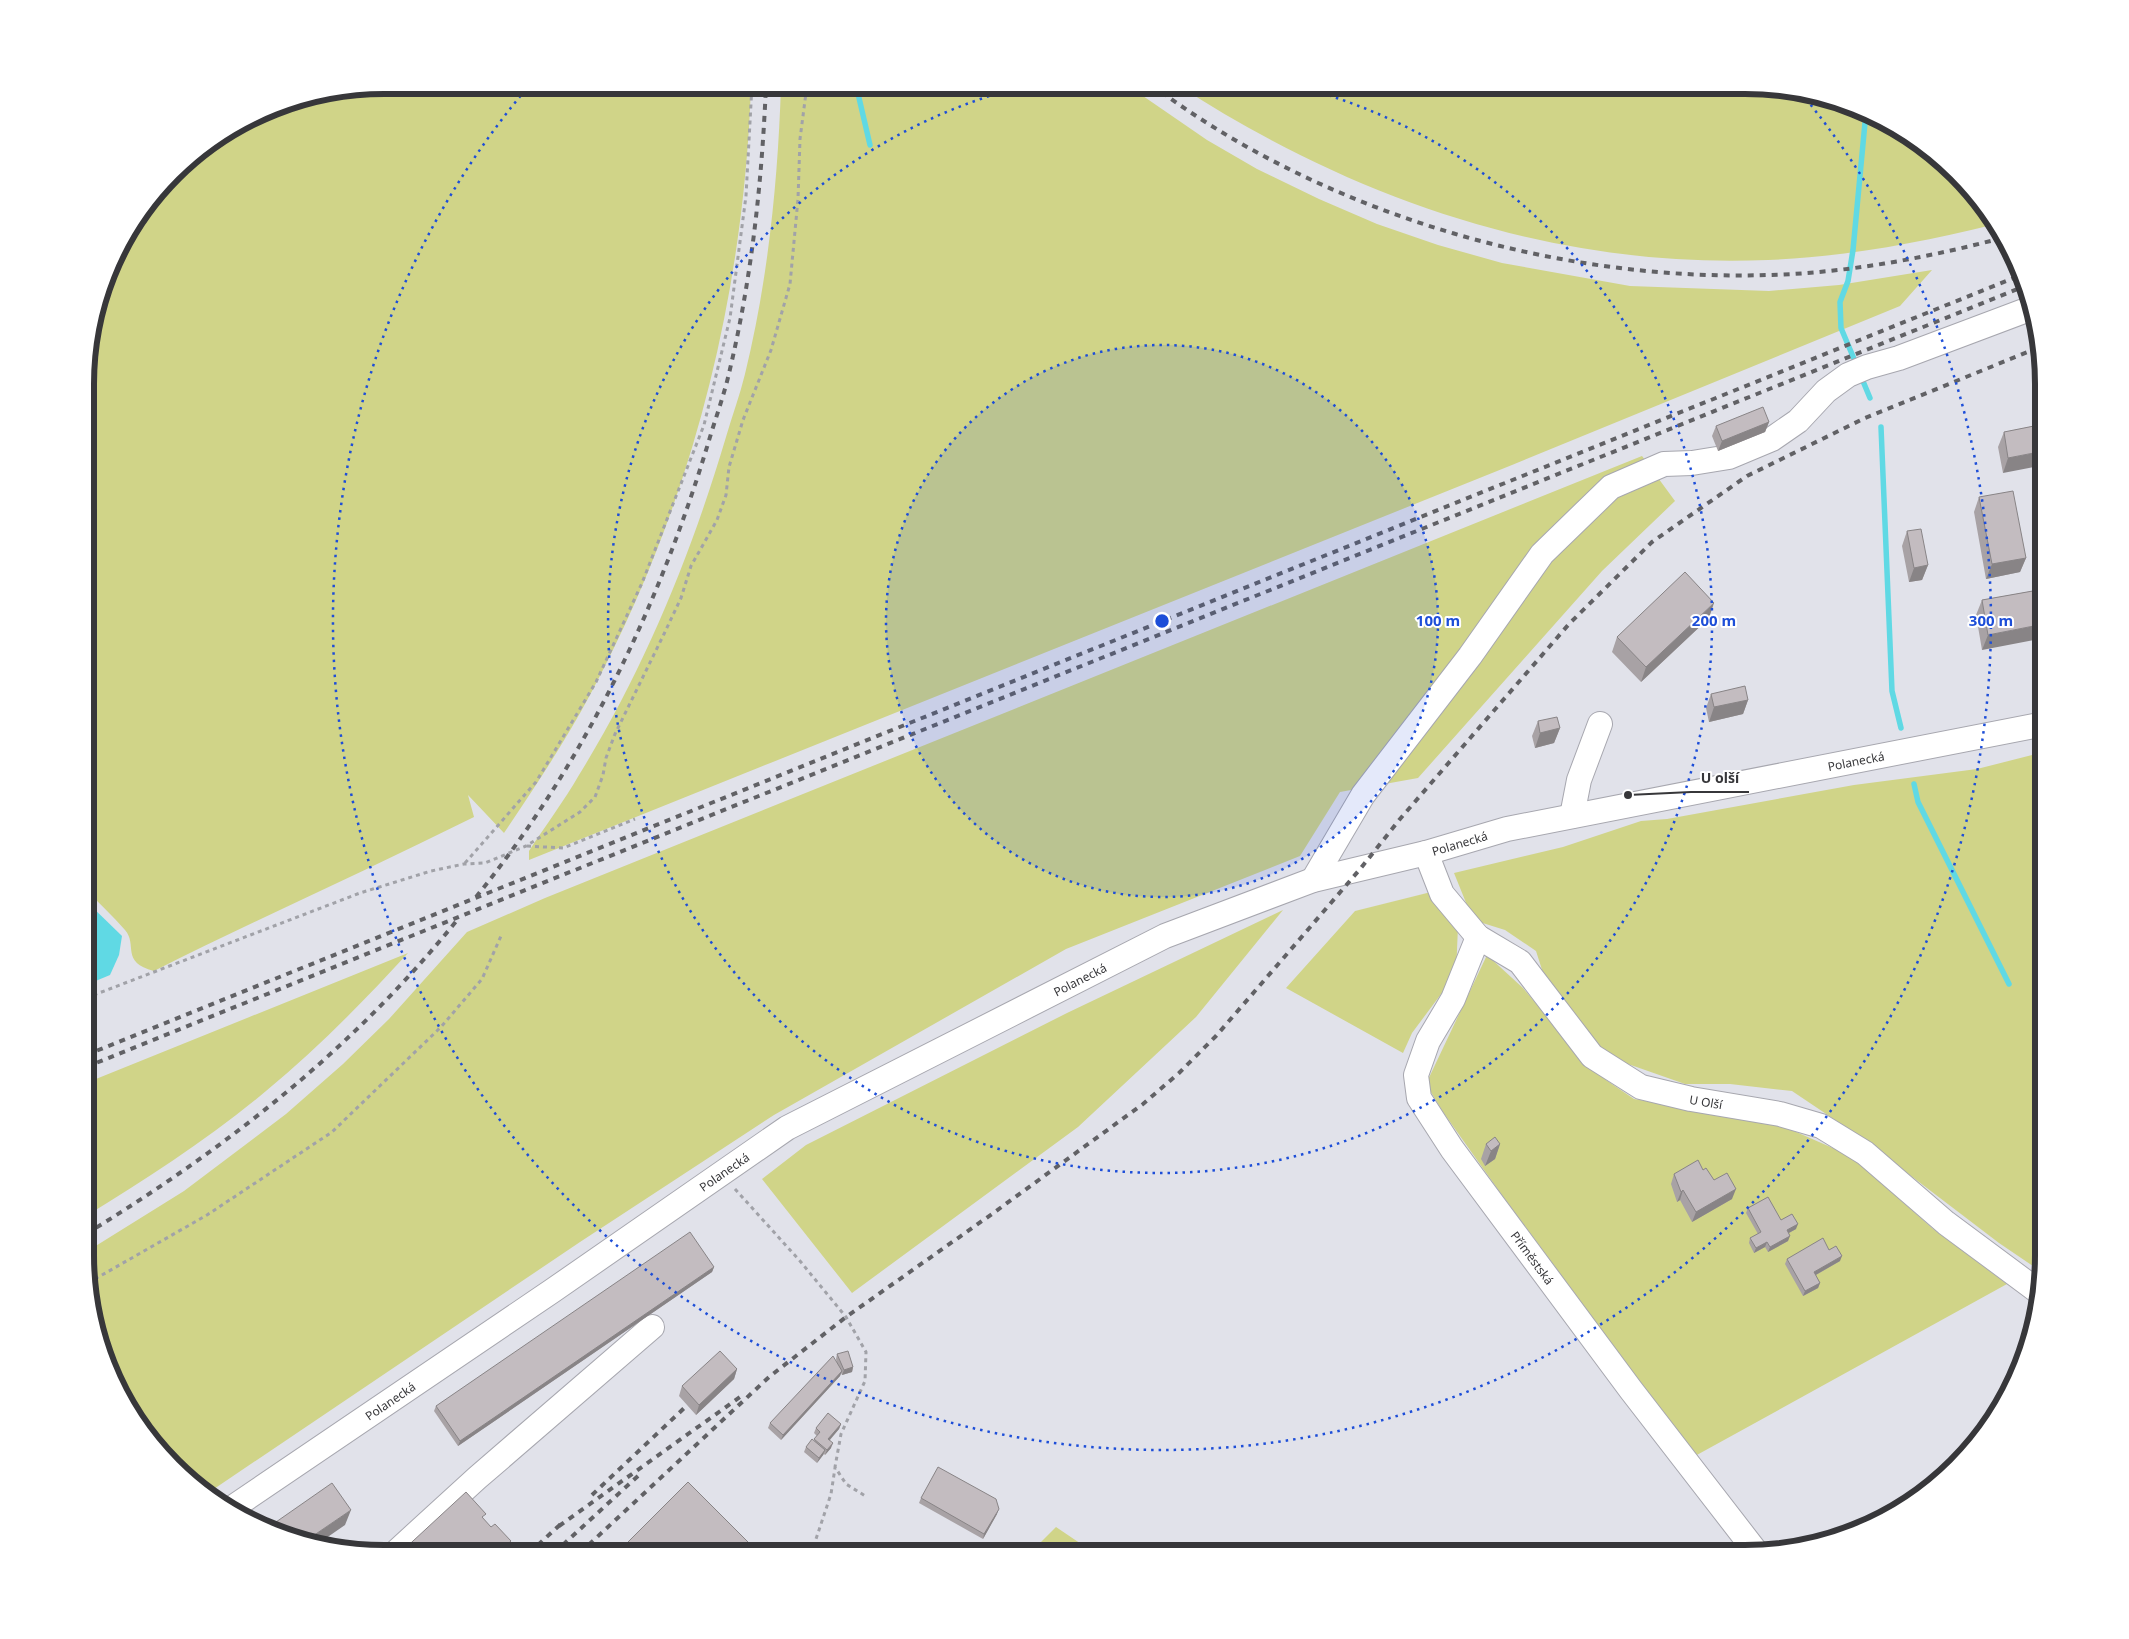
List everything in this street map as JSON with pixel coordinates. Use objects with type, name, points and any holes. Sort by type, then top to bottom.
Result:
[{"type":"street","points":[[1313,880],[1363,795],[1470,656],[1542,554],[1611,487],[1664,464],[1692,463],[1729,457],[1772,439],[1798,421],[1826,391],[1857,371],[1899,358],[2025,310]]},
{"type":"street","points":[[1572,816],[1579,780],[1600,724]]},
{"type":"street","name":"Polanecká","points":[[237,1505],[787,1128],[1165,936],[1313,880],[1426,853],[1506,829],[2035,726]]},
{"type":"street","name":"U Olší","points":[[1426,853],[1442,894],[1478,937],[1520,962],[1592,1056],[1641,1087],[1691,1099],[1780,1114],[1821,1126],[1865,1152],[1946,1223],[2034,1288]]},
{"type":"street","name":"Příměstská","points":[[1478,937],[1452,999],[1428,1041],[1416,1075],[1419,1098],[1475,1180],[1631,1390],[1750,1545]]},
{"type":"street","points":[[405,1545],[477,1478],[652,1328]]},
{"type":"path","points":[[464,864],[536,782],[596,682],[642,583],[704,425],[730,318],[746,196],[752,94]]},
{"type":"path","points":[[94,995],[360,893],[432,870],[464,864],[485,863],[526,846],[580,812],[595,797],[615,734],[664,634],[680,598],[691,566],[717,520],[726,495],[729,468],[743,420],[770,350],[790,284],[798,199],[800,139],[807,94]]},
{"type":"path","points":[[526,846],[563,848],[635,820]]},
{"type":"path","points":[[95,1279],[207,1215],[332,1132],[441,1027],[482,979],[501,936]]},
{"type":"path","points":[[721,1174],[800,1261],[846,1317],[866,1352],[865,1381],[841,1434],[831,1494],[814,1545]]},
{"type":"path","points":[[835,1467],[846,1484],[868,1497]]},
{"type":"green space","points":[[365,94],[750,94],[746,164],[737,243],[724,321],[706,398],[684,474],[657,549],[626,622],[591,693],[571,729],[504,833],[468,795],[474,817],[154,971],[137,963],[133,958],[129,936],[94,898],[94,365],[99,327],[109,291],[133,239],[154,207],[193,166],[207,154],[239,133],[291,109],[327,99]]},
{"type":"green space","points":[[780,94],[1140,94],[1207,140],[1257,169],[1319,199],[1377,224],[1438,245],[1502,263],[1630,286],[1769,291],[1839,285],[1932,270],[1900,306],[1512,465],[529,860],[529,851],[603,735],[645,653],[664,611],[697,525],[743,382],[753,339],[766,267],[777,157]]},
{"type":"green space","points":[[1193,94],[1764,94],[1783,96],[1838,109],[1873,124],[1906,143],[1922,154],[1950,179],[1975,207],[1988,226],[1937,238],[1825,256],[1768,260],[1689,260],[1611,253],[1535,239],[1460,219],[1386,193],[1315,162],[1245,126]]},
{"type":"green space","points":[[1642,456],[1675,501],[1602,571],[1418,778],[1340,792],[1300,856],[1066,949],[774,1115],[580,1242],[213,1489],[179,1460],[154,1432],[124,1383],[109,1348],[99,1312],[94,1274],[94,1247],[184,1191],[286,1114],[343,1064],[389,1019],[467,932],[545,898]]},
{"type":"green space","points":[[2035,754],[2035,1268],[1999,1243],[1856,1134],[1792,1091],[1730,1084],[1685,1084],[1608,1057],[1544,976],[1536,951],[1505,930],[1473,920],[1454,873],[1563,847],[1641,821],[1667,819],[1854,785],[1977,769]]},
{"type":"green space","points":[[1431,892],[1458,926],[1456,974],[1412,1033],[1403,1053],[1286,988],[1355,911]]},
{"type":"green space","points":[[1283,910],[1196,1017],[1078,1127],[852,1293],[762,1179],[806,1145],[1067,1013]]},
{"type":"green space","points":[[408,953],[339,1025],[266,1091],[178,1157],[94,1211],[94,1080]]},
{"type":"green space","points":[[1487,955],[1523,988],[1568,1041],[1606,1080],[1634,1099],[1776,1123],[1851,1156],[1932,1228],[2007,1284],[1695,1456],[1499,1191],[1443,1112],[1426,1084]]},
{"type":"green space","points":[[1056,1527],[1083,1545],[1038,1545]]},
{"type":"water","points":[[94,909],[122,936],[119,955],[110,975],[94,982]]},
{"type":"building","points":[[1763,407],[1769,422],[1722,441],[1716,426]]},
{"type":"building","points":[[2035,426],[2035,453],[2008,458],[2004,432]]},
{"type":"building","points":[[2013,491],[2026,558],[1992,564],[1979,497]]},
{"type":"building","points":[[1921,529],[1928,565],[1914,568],[1907,531]]},
{"type":"building","points":[[1685,572],[1714,603],[1646,667],[1617,637]]},
{"type":"building","points":[[2035,591],[2035,626],[1988,635],[1982,600]]},
{"type":"building","points":[[1745,686],[1748,700],[1714,707],[1711,694]]},
{"type":"building","points":[[1557,717],[1560,728],[1540,733],[1538,721]]},
{"type":"building","points":[[1495,1137],[1500,1144],[1491,1151],[1486,1144]]},
{"type":"building","points":[[1698,1160],[1703,1170],[1706,1168],[1714,1180],[1727,1173],[1736,1189],[1696,1212],[1683,1190],[1681,1192],[1674,1174]]},
{"type":"building","points":[[1768,1197],[1781,1220],[1792,1214],[1798,1224],[1787,1230],[1790,1236],[1770,1247],[1767,1242],[1756,1248],[1750,1238],[1761,1232],[1748,1208]]},
{"type":"building","points":[[690,1232],[714,1267],[460,1441],[436,1406]]},
{"type":"building","points":[[1823,1238],[1829,1250],[1836,1246],[1842,1256],[1814,1272],[1820,1283],[1805,1291],[1787,1259]]},
{"type":"building","points":[[720,1351],[737,1369],[699,1405],[682,1386]]},
{"type":"building","points":[[848,1351],[853,1367],[844,1370],[837,1354]]},
{"type":"building","points":[[833,1356],[842,1371],[783,1435],[770,1423]]},
{"type":"building","points":[[828,1413],[841,1424],[828,1439],[833,1443],[827,1450],[814,1439],[820,1432],[816,1428]]},
{"type":"building","points":[[812,1439],[825,1450],[819,1458],[806,1447]]},
{"type":"building","points":[[938,1467],[996,1499],[999,1509],[984,1534],[921,1498]]},
{"type":"building","points":[[688,1482],[749,1543],[747,1545],[625,1545]]},
{"type":"building","points":[[332,1483],[351,1510],[313,1536],[274,1523]]},
{"type":"building","points":[[466,1492],[486,1514],[482,1517],[491,1527],[495,1524],[511,1541],[507,1545],[409,1545]]},
{"type":"waterway","points":[[858,94],[870,145]]},
{"type":"waterway","points":[[1857,366],[1841,328],[1840,302],[1848,281],[1853,250],[1865,120]]},
{"type":"waterway","points":[[1860,374],[1870,398]]},
{"type":"waterway","points":[[1881,427],[1892,691],[1901,728]]},
{"type":"waterway","points":[[1914,784],[1918,802],[2009,984]]},
{"type":"railway","points":[[476,897],[515,846],[552,792],[616,679],[668,560],[690,499],[726,386],[738,334],[755,228],[765,94]]},
{"type":"railway","points":[[1165,94],[1219,130],[1290,170],[1366,203],[1444,231],[1525,252],[1606,266],[1688,274],[1768,275],[1857,268],[1915,258],[1996,239]]},
{"type":"railway","points":[[94,1052],[2015,278]]},
{"type":"railway","points":[[94,1064],[2019,288]]},
{"type":"railway","points":[[589,1545],[769,1377],[846,1317],[1143,1104],[1179,1073],[1216,1036],[1569,624],[1652,542],[1747,476],[1865,418],[2033,350]]},
{"type":"railway","points":[[94,1229],[189,1166],[286,1093],[376,1011],[458,919]]},
{"type":"railway","points":[[592,1495],[697,1396]]},
{"type":"railway","points":[[559,1526],[740,1397]]},
{"type":"railway","points":[[563,1545],[639,1475]]},
{"type":"railway","points":[[538,1545],[562,1523]]},
{"type":"place","name":"U olší","points":[[1628,795]]}]
